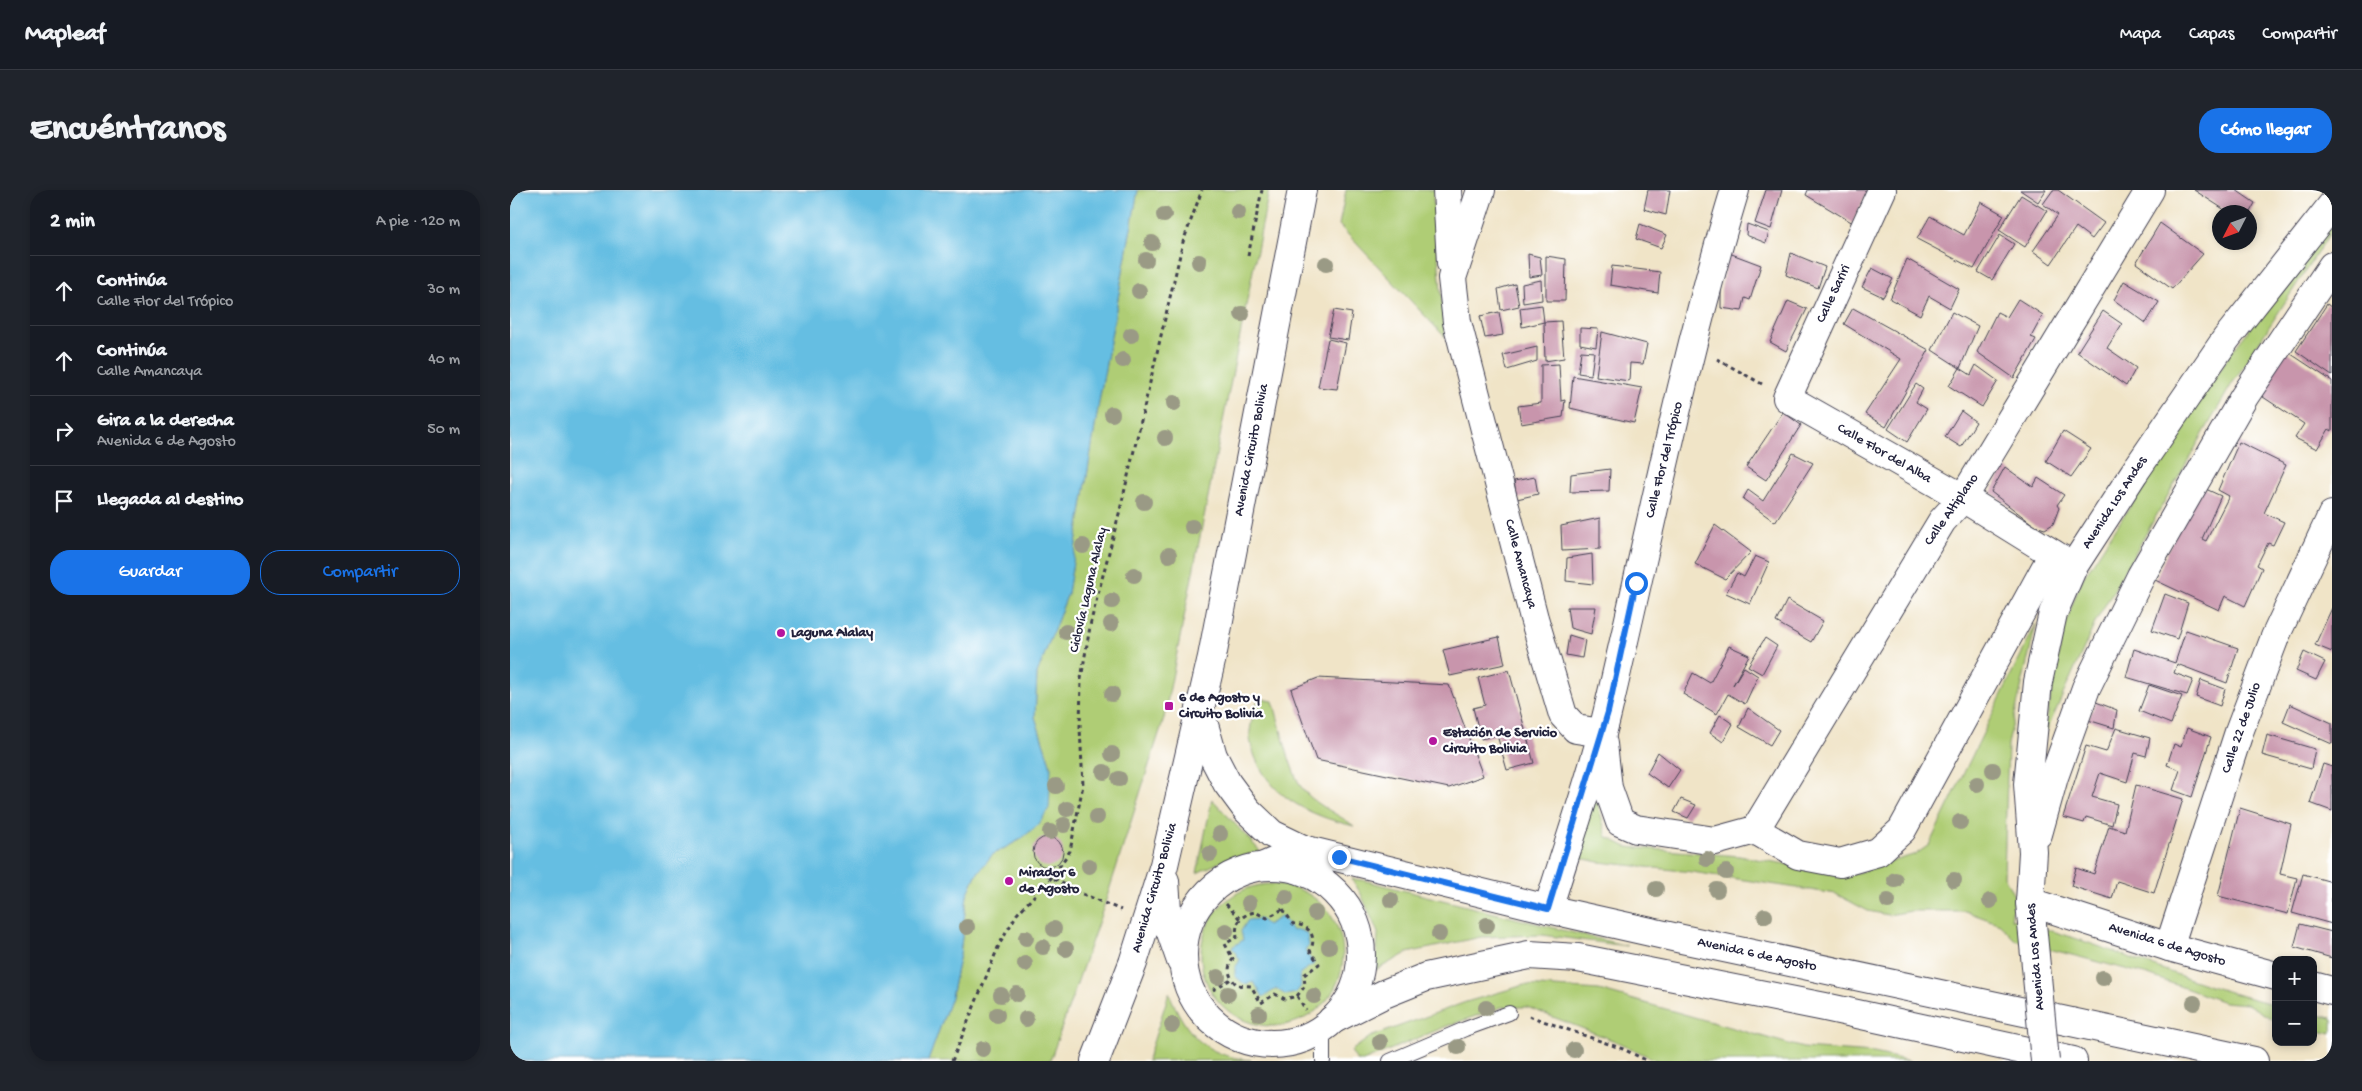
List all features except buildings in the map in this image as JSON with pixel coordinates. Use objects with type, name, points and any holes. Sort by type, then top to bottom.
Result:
[{"type":"main road","name":"Avenida Circuito Bolivia","points":[[1095,1061],[1133,963],[1164,865],[1200,710],[1302,190]]},
{"type":"main road","points":[[1446,190],[1452,278]]},
{"type":"main road","name":"Calle Amancaya","points":[[1481,190],[1452,278],[1457,322],[1534,618],[1563,715],[1576,729],[1602,732]]},
{"type":"main road","name":"Calle Flor del Trópico","points":[[1602,732],[1693,345],[1720,239],[1735,190]]},
{"type":"main road","name":"Calle Sariri","points":[[1787,398],[1882,190]]},
{"type":"main road","name":"Calle Altiplano","points":[[1755,830],[1942,521],[1963,498],[2150,190]]},
{"type":"main road","name":"Avenida Los Andes","points":[[2045,1061],[2031,913],[2033,852],[2028,784],[2038,682],[2063,560],[2226,339],[2332,205]]},
{"type":"main road","name":"Avenida Los Andes","points":[[2033,852],[2054,777],[2086,688],[2141,576],[2244,397],[2332,266]]},
{"type":"main road","name":"Calle Flor del Alba","points":[[1787,398],[1963,498],[2063,560]]},
{"type":"main road","name":"Calle 22 de Julio","points":[[2169,947],[2239,732],[2275,637],[2332,515]]},
{"type":"main road","points":[[1602,732],[1608,788],[1620,822],[1636,829],[1714,841],[1755,830],[1798,855],[1840,863],[1878,852],[1902,830],[2063,560]]},
{"type":"main road","name":"Avenida Circuito Bolivia","points":[[1200,710],[1213,756],[1227,783],[1247,810],[1272,834],[1303,849]]},
{"type":"main road","points":[[1548,909],[1602,732]]},
{"type":"main road","points":[[1186,975],[1184,945],[1186,930],[1191,916],[1217,898],[1228,877],[1252,868],[1264,866],[1303,849],[1323,882]]},
{"type":"main road","name":"Avenida 6 de Agosto","points":[[1303,849],[1548,909],[2254,1061]]},
{"type":"main road","points":[[1164,865],[1168,924],[1190,988],[1204,1012],[1225,1030],[1236,1036],[1262,1043],[1275,1044],[1301,1039],[1350,998],[1358,978],[1361,956],[1357,928],[1351,914],[1334,891],[1323,882],[1295,869],[1264,866]]},
{"type":"main road","points":[[1133,963],[1168,924],[1217,898]]},
{"type":"main road","name":"Avenida 6 de Agosto","points":[[2031,913],[2272,975]]},
{"type":"main road","points":[[1280,1061],[1319,1024],[1384,994],[1426,977],[1530,955],[1578,958],[2073,1061]]},
{"type":"main road","points":[[2317,987],[2332,991]]},
{"type":"lane","points":[[1390,1061],[1509,1012]]},
{"type":"lane","points":[[1319,1024],[1322,1061]]},
{"type":"path","name":"Ciclovía Laguna Alalay","points":[[952,1061],[999,945],[1017,914],[1052,877],[1070,851],[1084,785],[1080,728],[1082,679],[1091,621],[1120,510],[1183,242],[1202,190]]},
{"type":"path","points":[[1248,256],[1262,190]]},
{"type":"path","points":[[1693,345],[1787,398]]},
{"type":"path","points":[[1040,871],[1104,903]]},
{"type":"path","points":[[1217,898],[1240,919]]},
{"type":"path","points":[[1283,909],[1293,924],[1305,926],[1312,934],[1313,945],[1310,951],[1319,964],[1304,975],[1305,986],[1297,996],[1285,999],[1275,994],[1261,1003],[1251,986],[1237,985],[1231,980],[1229,966],[1234,959],[1224,944],[1237,937],[1236,929],[1244,915],[1255,912],[1267,918],[1283,909]]},
{"type":"path","points":[[1213,990],[1231,980]]},
{"type":"path","points":[[1297,996],[1319,1024]]},
{"type":"path","points":[[1509,1012],[1521,1013],[1623,1049],[1648,1061]]},
{"type":"green space","points":[[1138,190],[1269,190],[1164,718],[1105,903],[1050,1061],[928,1061],[951,997],[960,954],[967,895],[976,875],[992,855],[1021,839],[1051,767],[1035,717],[1037,674],[1068,593],[1100,396]]},
{"type":"green space","points":[[1346,190],[1435,190],[1433,198],[1445,337],[1339,225]]},
{"type":"green space","points":[[2332,223],[2332,230],[2230,387],[2096,621],[2044,737],[2063,636],[2068,616],[2083,578],[2231,353]]},
{"type":"green space","points":[[2036,624],[2008,744],[2004,876],[2014,896],[2011,919],[2078,939],[2209,986],[2272,1004],[2272,1019],[2247,1004],[2224,1002],[2148,975],[2015,940],[2000,924],[1965,911],[1912,911],[1888,915],[1868,911],[1836,894],[1692,872],[1599,862],[1575,857],[1590,776],[1607,837],[1627,847],[1739,856],[1850,875],[1916,854],[1929,845]]},
{"type":"green space","points":[[1258,698],[1273,701],[1291,764],[1306,793],[1354,826],[1303,808],[1275,788],[1264,774],[1250,740],[1251,724]]},
{"type":"green space","points":[[1212,799],[1260,851],[1218,863],[1197,873]]},
{"type":"green space","points":[[1352,879],[1627,946],[1542,935],[1481,937],[1407,953],[1376,970],[1378,933],[1361,894]]},
{"type":"green space","points":[[1272,884],[1286,885],[1299,889],[1322,905],[1338,928],[1342,941],[1342,969],[1338,982],[1322,1005],[1299,1021],[1286,1025],[1272,1026],[1258,1025],[1245,1021],[1222,1005],[1206,982],[1202,969],[1201,955],[1202,941],[1206,928],[1222,905],[1245,889],[1258,885]]},
{"type":"green space","points":[[1524,985],[1599,990],[1803,1048],[1874,1053],[1910,1061],[1658,1061],[1615,1041],[1527,1007],[1502,1007],[1447,1026],[1363,1061],[1357,1061],[1351,1051],[1370,1037],[1466,1002]]},
{"type":"green space","points":[[1169,993],[1182,1020],[1199,1040],[1221,1054],[1251,1060],[1147,1061]]},
{"type":"green space","points":[[2317,1015],[2332,1018],[2332,1034],[2317,1031]]},
{"type":"water","name":"Laguna Alalay","points":[[510,190],[1138,190],[1100,396],[1068,593],[1037,674],[1035,717],[1051,767],[1049,808],[1039,824],[1021,839],[992,855],[976,875],[967,895],[960,954],[951,997],[928,1061],[510,1061]]},
{"type":"water","points":[[1282,916],[1292,931],[1299,930],[1307,933],[1309,945],[1305,951],[1314,964],[1300,973],[1301,986],[1296,993],[1286,995],[1276,989],[1263,997],[1254,982],[1244,984],[1235,976],[1235,968],[1240,960],[1232,947],[1243,940],[1241,931],[1248,920],[1260,919],[1267,925]]},
{"type":"place","name":"Laguna Alalay","points":[[781,633]]},
{"type":"place","name":"6 de Agosto y Circuito Bolivia","points":[[1169,706]]},
{"type":"place","name":"Estación de Servicio Circuito Bolivia","points":[[1433,741]]},
{"type":"place","name":"Mirador 6 de Agosto","points":[[1009,881]]},
{"type":"route","points":[[1339,857],[1548,909],[1608,712],[1636,583]]}]
